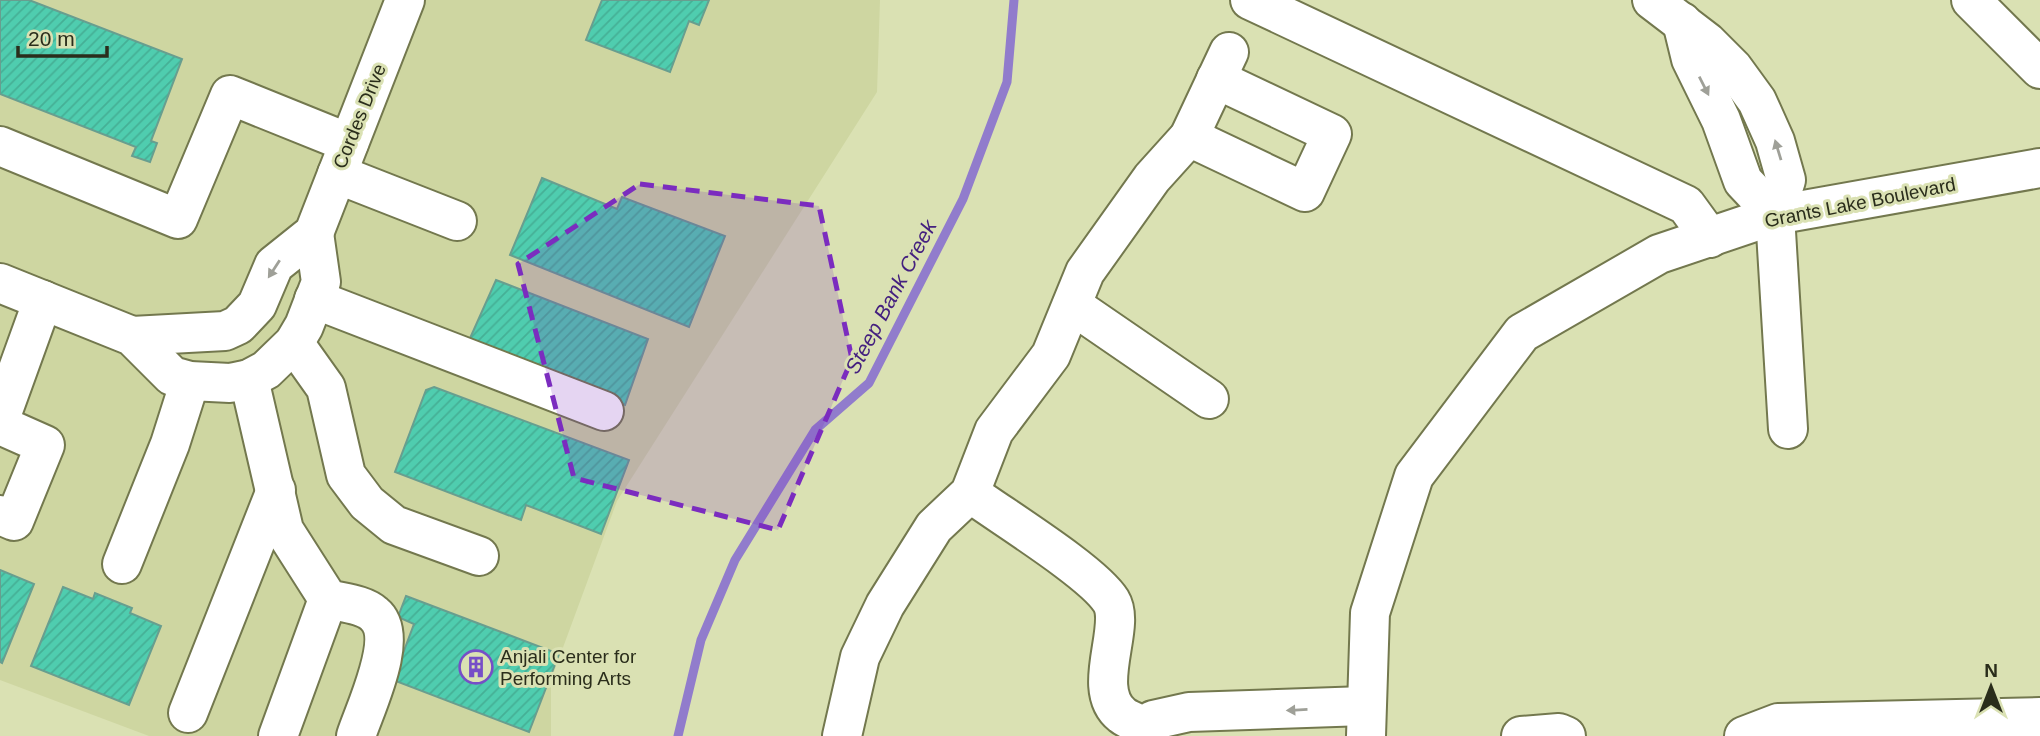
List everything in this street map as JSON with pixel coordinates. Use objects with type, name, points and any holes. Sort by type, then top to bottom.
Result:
[{"type":"street","name":"Cordes Drive","points":[[0,283],[132,336],[172,376],[190,381],[220,383],[249,379],[267,370],[294,342],[321,282],[314,233],[405,0]]},
{"type":"street","points":[[1250,0],[1686,205],[1710,238]]},
{"type":"street","points":[[1652,0],[1707,42],[1733,68],[1757,102],[1775,141],[1786,180],[1775,215],[1788,429]]},
{"type":"street","points":[[1971,0],[2040,69]]},
{"type":"street","points":[[842,736],[860,657],[885,605],[934,527],[970,494],[994,431],[1051,355],[1085,272],[1152,178],[1189,137],[1223,65],[1332,134],[1305,192],[1189,137]]},
{"type":"street","points":[[0,146],[178,219],[230,94],[457,221]]},
{"type":"street","name":"Grants Lake Boulevard","points":[[1366,721],[1370,613],[1414,476],[1522,333],[1659,254],[1775,215],[2040,168]]},
{"type":"street","name":"Cordes Drive","points":[[132,336],[225,331],[238,325],[257,305],[274,265],[314,233]]},
{"type":"street","points":[[314,299],[604,411]]},
{"type":"street","points":[[0,419],[43,300]]},
{"type":"street","points":[[1072,305],[1209,399]]},
{"type":"street","points":[[294,342],[326,388],[346,475],[367,503],[394,525],[479,556]]},
{"type":"street","points":[[249,379],[284,530],[328,599],[372,611],[381,620],[385,649],[356,736]]},
{"type":"street","points":[[122,564],[170,444],[190,381]]},
{"type":"street","points":[[0,425],[45,446],[14,521],[0,515]]},
{"type":"street","points":[[188,713],[276,490]]},
{"type":"street","points":[[970,494],[1094,582],[1113,603],[1115,620],[1107,686],[1120,714],[1146,731],[1153,720],[1189,712],[1252,724],[1366,721]]},
{"type":"street","points":[[278,736],[328,599]]},
{"type":"street","points":[[1744,736],[1778,723],[2040,717]]},
{"type":"street","points":[[1521,736],[1559,733],[1566,736]]},
{"type":"highlighted area","points":[[640,184],[819,206],[852,359],[778,530],[574,478],[518,264]]},
{"type":"shaded area","points":[[0,0],[880,0],[877,92],[617,501],[551,680],[551,736],[149,736],[0,680]]},
{"type":"building","points":[[0,0],[29,0],[182,59],[151,141],[157,143],[150,162],[132,156],[136,147],[0,94]]},
{"type":"building","points":[[602,0],[709,0],[699,25],[689,21],[670,72],[586,40]]},
{"type":"building","points":[[542,178],[617,209],[622,197],[725,236],[689,327],[510,255]]},
{"type":"building","points":[[496,280],[648,339],[625,405],[467,345]]},
{"type":"building","points":[[434,387],[629,460],[601,534],[526,505],[521,520],[395,472],[426,390]]},
{"type":"building","points":[[0,570],[34,584],[2,663],[0,662]]},
{"type":"building","points":[[63,587],[93,599],[95,593],[132,608],[130,613],[161,626],[129,705],[31,666]]},
{"type":"building","name":"Anjali Center for Performing Arts","points":[[406,596],[559,654],[529,732],[393,680],[414,624],[398,617]]},
{"type":"waterway","name":"Steep Bank Creek","points":[[678,736],[701,640],[735,560],[815,430],[869,383],[963,199],[1007,82],[1014,0]]},
{"type":"place","name":"Anjali Center for Performing Arts","points":[[476,667]]}]
